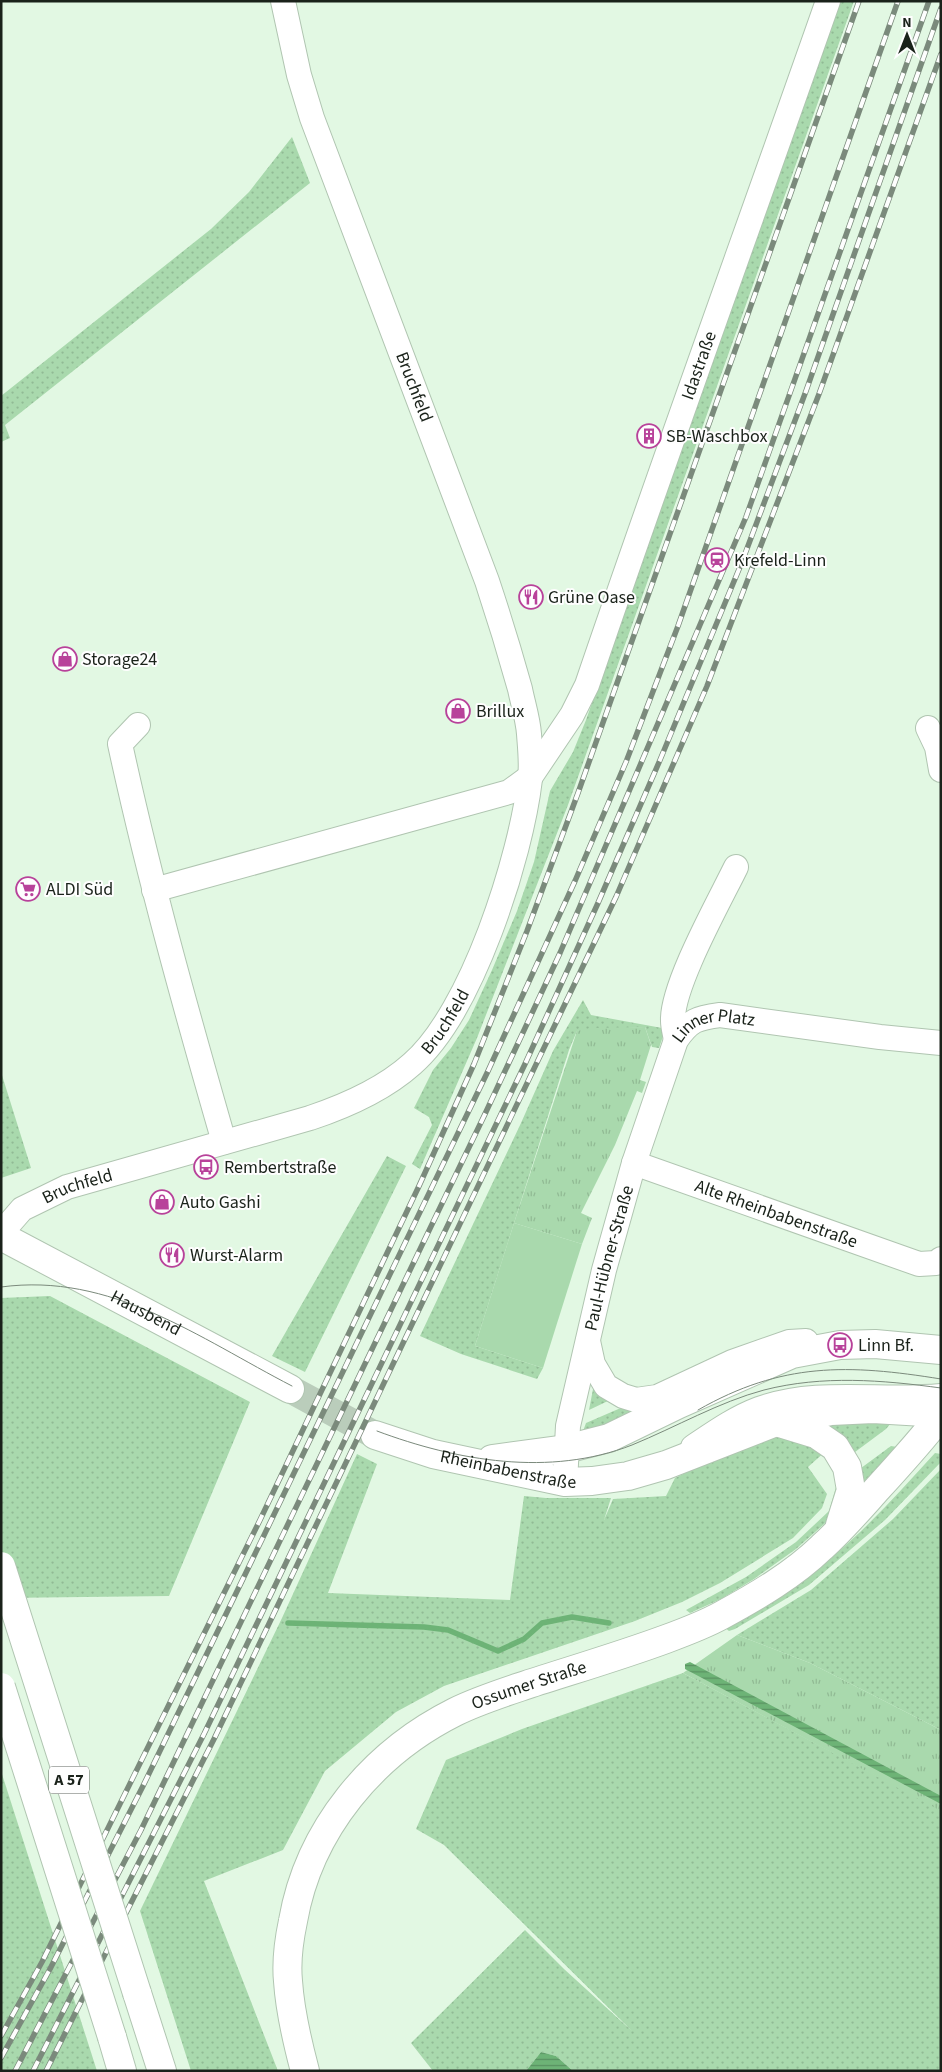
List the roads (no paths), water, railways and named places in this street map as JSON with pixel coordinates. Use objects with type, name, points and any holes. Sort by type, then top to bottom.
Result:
[{"type":"main road","name":"Hausbend","points":[[1,1235],[290,1389]]},
{"type":"main road","name":"Rheinbabenstraße","points":[[438,1455],[488,1459],[566,1450],[609,1438],[679,1404],[792,1354],[840,1344],[875,1344],[941,1350]]},
{"type":"main road","name":"Rheinbabenstraße","points":[[438,1455],[564,1482],[592,1481],[628,1476],[666,1465],[776,1422],[831,1411],[873,1409],[941,1414]]},
{"type":"main road","name":"Ossumer Straße","points":[[305,2071],[295,2036],[288,1980],[289,1941],[296,1905],[310,1861],[328,1825],[353,1792],[379,1764],[408,1740],[455,1712],[498,1694],[648,1645],[701,1625],[722,1616],[776,1583],[821,1549],[837,1533],[919,1444],[941,1414]]},
{"type":"main road","points":[[776,1422],[816,1434],[835,1447],[847,1467],[851,1490],[837,1533]]},
{"type":"main road","points":[[375,1434],[438,1455]]},
{"type":"main road","name":"A 57","points":[[1,1566],[162,2071]]},
{"type":"main road","name":"A 57","points":[[1,1687],[122,2071]]},
{"type":"street","name":"Bruchfeld","points":[[1,1235],[22,1209],[67,1186],[336,1110],[366,1096],[413,1064],[434,1042],[454,1010],[489,931],[520,838],[531,776],[529,732],[507,641],[487,581],[312,118],[299,75],[283,1]]},
{"type":"street","name":"Idastraße","points":[[531,776],[572,715],[587,685],[658,474],[734,268],[828,1]]},
{"type":"street","points":[[138,725],[120,744],[154,890],[224,1142]]},
{"type":"street","points":[[928,728],[937,747],[941,770]]},
{"type":"street","points":[[154,890],[509,792],[531,776]]},
{"type":"street","name":"Linner Platz","points":[[676,1040],[672,1020],[676,999],[689,965],[736,867]]},
{"type":"street","name":"Linner Platz","points":[[676,1040],[686,1025],[700,1017],[720,1015],[880,1037],[941,1043]]},
{"type":"street","name":"Paul-Hübner-Straße","points":[[564,1482],[568,1426],[588,1339],[634,1163],[676,1040]]},
{"type":"street","name":"Alte Rheinbabenstraße","points":[[634,1163],[930,1262]]},
{"type":"street","points":[[588,1339],[593,1364],[606,1386],[623,1396],[636,1400],[657,1397],[732,1362],[789,1342],[812,1340],[831,1346]]},
{"type":"street","points":[[666,1465],[728,1423],[760,1409],[807,1399],[854,1396],[915,1398],[941,1396]]},
{"type":"waterway","points":[[288,1623],[424,1627],[448,1630],[498,1651],[524,1639],[542,1623],[572,1617],[609,1623]]},
{"type":"tunnel","points":[[290,1389],[375,1435]]},
{"type":"tram line","points":[[1,1287],[41,1285],[80,1289],[117,1299],[153,1313],[188,1330],[292,1386]]},
{"type":"tram line","points":[[698,1410],[729,1394],[758,1383],[787,1375],[816,1371],[876,1371],[941,1379]]},
{"type":"tram line","points":[[377,1431],[408,1442],[471,1457],[536,1463],[569,1461],[601,1455],[632,1445],[731,1401],[786,1385],[852,1380],[941,1388]]},
{"type":"railway","points":[[1,2036],[42,1962],[260,1520],[419,1186],[474,1064],[527,931],[578,793],[859,1]]},
{"type":"railway","points":[[1,2058],[50,1969],[143,1786],[488,1071],[575,881],[626,762],[678,626],[898,1]]},
{"type":"railway","points":[[15,2071],[141,1830],[485,1114],[560,953],[746,517],[929,1]]},
{"type":"railway","points":[[33,2071],[204,1734],[525,1064],[598,903],[742,562],[806,391],[941,8]]},
{"type":"railway","points":[[46,2071],[214,1739],[616,897],[707,686],[819,394],[941,54]]},
{"type":"place","name":"SB-Waschbox","points":[[649,436]]},
{"type":"place","name":"Krefeld-Linn","points":[[717,560]]},
{"type":"place","name":"Grüne Oase","points":[[531,597]]},
{"type":"place","name":"Storage24","points":[[65,659]]},
{"type":"place","name":"Brillux","points":[[458,711]]},
{"type":"place","name":"ALDI Süd","points":[[28,889]]},
{"type":"place","name":"Rembertstraße","points":[[206,1167]]},
{"type":"place","name":"Auto Gashi","points":[[162,1202]]},
{"type":"place","name":"Wurst-Alarm","points":[[172,1255]]},
{"type":"place","name":"Linn Bf.","points":[[840,1345]]}]
